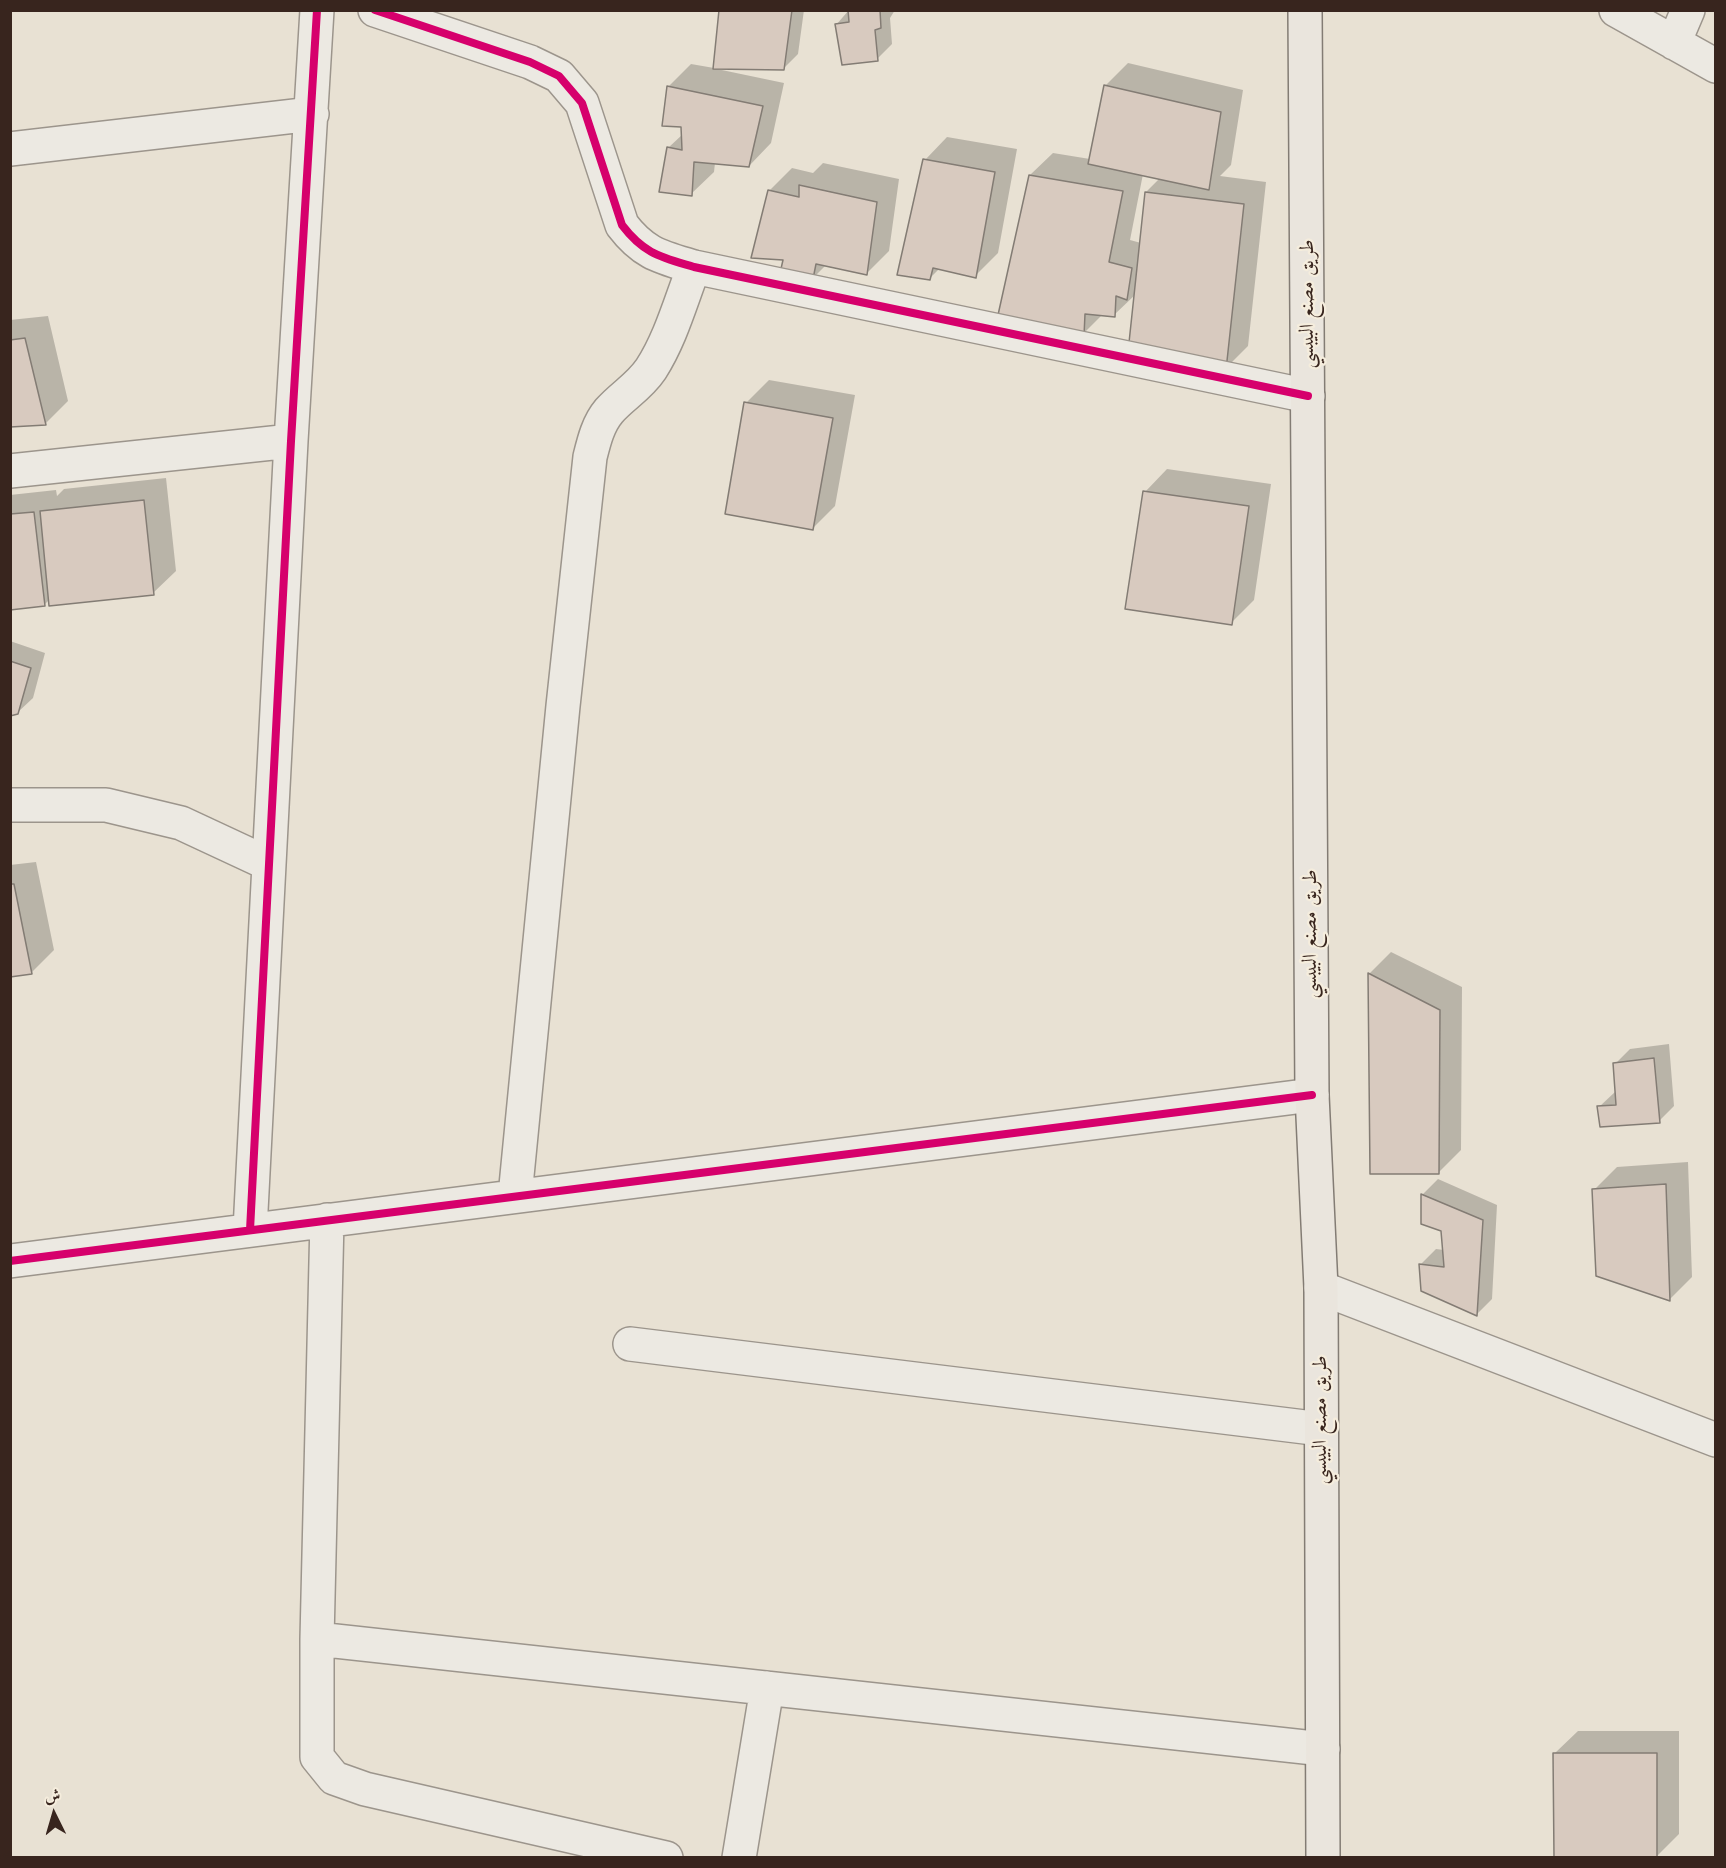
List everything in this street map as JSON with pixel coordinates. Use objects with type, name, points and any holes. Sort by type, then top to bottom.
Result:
[{"type":"main road","name":"طريق مصنع البيبسي","points":[[1305,10],[1312,1095],[1321,1288],[1323,1857]]},
{"type":"street","points":[[250,1230],[291,441],[317,10]]},
{"type":"street","points":[[375,10],[530,62],[560,76],[582,103],[622,225],[634,241],[656,256],[694,267],[1308,396]]},
{"type":"street","points":[[1616,10],[1716,66]]},
{"type":"street","points":[[1674,43],[1688,10]]},
{"type":"street","points":[[10,149],[312,114]]},
{"type":"street","points":[[515,1196],[590,457],[598,428],[610,411],[634,390],[651,369],[664,344],[694,267]]},
{"type":"street","points":[[10,471],[291,441]]},
{"type":"street","points":[[10,805],[105,805],[181,823],[269,864]]},
{"type":"street","points":[[10,1261],[1312,1095]]},
{"type":"street","points":[[327,1220],[317,1639],[317,1757],[334,1778],[365,1789],[666,1857]]},
{"type":"street","points":[[1321,1288],[1716,1440]]},
{"type":"street","points":[[630,1344],[1321,1429]]},
{"type":"street","points":[[317,1639],[1323,1749]]},
{"type":"street","points":[[739,1857],[767,1688]]},
{"type":"building","points":[[719,10],[792,10],[784,70],[713,69]]},
{"type":"building","points":[[848,10],[880,10],[881,28],[875,30],[878,61],[842,65],[835,24],[849,22]]},
{"type":"building","points":[[1104,85],[1221,112],[1209,190],[1088,164]]},
{"type":"building","points":[[667,86],[763,106],[749,167],[694,162],[692,196],[659,192],[667,147],[682,150],[681,127],[662,126]]},
{"type":"building","points":[[923,159],[995,172],[976,278],[933,268],[930,280],[897,275]]},
{"type":"building","points":[[1029,175],[1123,191],[1109,262],[1132,268],[1127,300],[1116,296],[1115,317],[1085,314],[1084,336],[998,315]]},
{"type":"building","points":[[799,185],[877,202],[867,275],[816,264],[813,279],[780,273],[783,260],[751,258],[768,190],[799,197]]},
{"type":"building","points":[[1145,192],[1244,204],[1226,370],[1128,352]]},
{"type":"building","points":[[25,338],[46,425],[10,427],[10,340]]},
{"type":"building","points":[[744,402],[833,418],[813,530],[725,514]]},
{"type":"building","points":[[1143,491],[1249,506],[1232,625],[1125,609]]},
{"type":"building","points":[[144,500],[154,595],[49,606],[40,511]]},
{"type":"building","points":[[34,512],[45,606],[10,610],[10,514]]},
{"type":"building","points":[[10,661],[31,668],[18,714],[10,716]]},
{"type":"building","points":[[10,884],[14,884],[32,974],[10,977]]},
{"type":"building","points":[[1368,973],[1440,1010],[1439,1174],[1370,1174]]},
{"type":"building","points":[[1654,1058],[1660,1123],[1600,1127],[1597,1106],[1616,1105],[1613,1063]]},
{"type":"building","points":[[1666,1184],[1670,1301],[1596,1276],[1592,1189]]},
{"type":"building","points":[[1421,1194],[1483,1220],[1477,1316],[1421,1291],[1419,1264],[1444,1267],[1441,1231],[1421,1224]]},
{"type":"building","points":[[1553,1753],[1657,1753],[1657,1858],[1554,1858]]},
{"type":"cycle path","points":[[250,1230],[291,441],[317,10]]},
{"type":"cycle path","points":[[375,10],[530,62],[559,76],[582,103],[622,225],[638,242],[663,257],[694,267],[1308,396]]},
{"type":"cycle path","points":[[10,1261],[1312,1095]]}]
